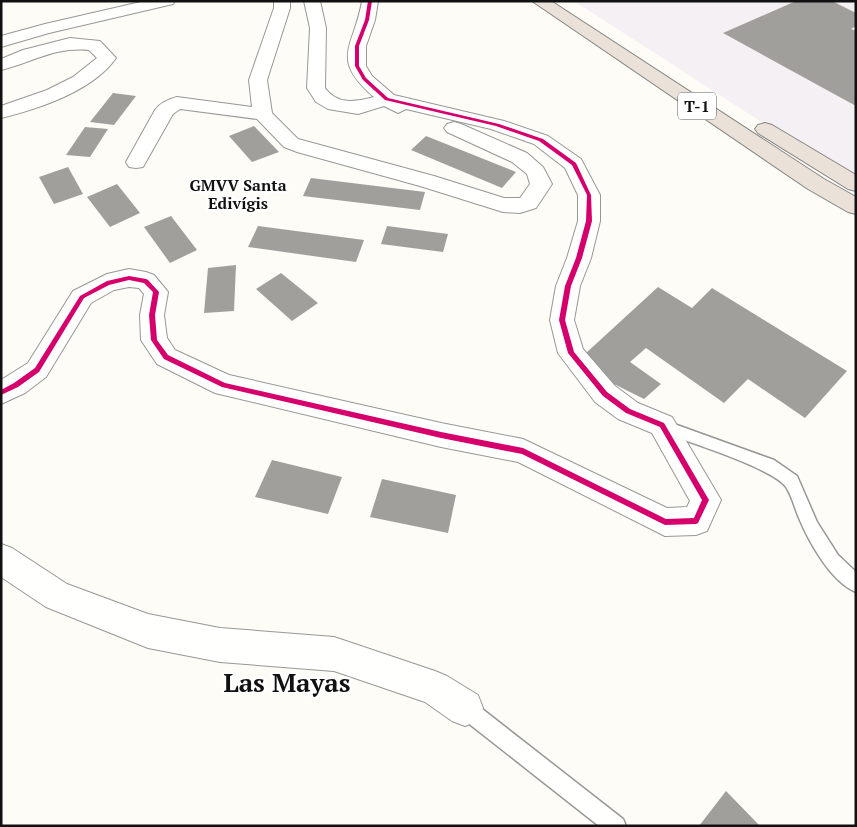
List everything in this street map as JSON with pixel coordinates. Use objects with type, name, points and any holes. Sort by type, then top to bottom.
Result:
[{"type":"highway","name":"T-1","points":[[540,1],[808,179],[856,207]]},
{"type":"highway","name":"T-1","points":[[566,1],[703,91],[856,184]]},
{"type":"street","points":[[1,42],[167,1]]},
{"type":"street","points":[[282,1],[282,8],[258,80],[264,114],[291,143],[427,181],[487,201],[520,206],[528,203],[541,184],[536,171],[528,164],[498,146],[451,127],[403,111],[364,79],[357,66],[357,46],[367,20],[370,1]]},
{"type":"street","points":[[1,393],[37,370],[82,298],[107,283],[128,278],[146,280],[156,292],[152,315],[154,340],[166,357],[224,385],[442,435],[523,451],[665,522],[696,520],[706,500],[662,425],[628,411],[605,394],[571,352],[562,320],[568,286],[579,258],[589,221],[589,195],[574,164],[541,140],[497,125],[387,99],[358,108],[335,105],[323,98],[316,88],[318,28],[312,1]]},
{"type":"street","points":[[1,65],[29,54],[70,43],[94,45],[107,58],[80,81],[54,94],[1,112]]},
{"type":"street","points":[[136,162],[165,110],[177,103],[264,114]]},
{"type":"street","points":[[1,559],[57,596],[148,631],[220,645],[334,654],[435,688],[465,708]]},
{"type":"lane","points":[[662,425],[768,465],[791,481],[812,527],[832,561],[856,584]]},
{"type":"lane","points":[[465,708],[616,826]]},
{"type":"shaded area","points":[[574,1],[856,1],[856,178],[763,123]]},
{"type":"building","points":[[796,1],[832,1],[856,13],[856,26],[851,29],[856,31],[856,106],[723,33]]},
{"type":"building","points":[[113,93],[136,96],[114,125],[90,122]]},
{"type":"building","points":[[254,126],[279,152],[252,162],[229,136]]},
{"type":"building","points":[[85,127],[108,129],[90,157],[66,155]]},
{"type":"building","points":[[426,136],[516,172],[502,188],[411,150]]},
{"type":"building","points":[[68,167],[83,194],[54,204],[39,177]]},
{"type":"building","points":[[311,178],[425,192],[420,210],[303,196]]},
{"type":"building","points":[[117,184],[140,213],[110,227],[87,197]]},
{"type":"building","points":[[171,216],[197,250],[170,263],[144,227]]},
{"type":"building","points":[[258,226],[364,240],[356,262],[248,247]]},
{"type":"building","points":[[387,226],[448,234],[443,252],[381,244]]},
{"type":"building","points":[[236,265],[234,311],[204,313],[208,268]]},
{"type":"building","points":[[281,273],[318,303],[292,321],[256,289]]},
{"type":"building","points":[[658,287],[692,308],[712,288],[847,371],[805,418],[748,379],[724,403],[646,348],[630,362],[661,384],[644,399],[612,383],[586,353]]},
{"type":"building","points":[[272,460],[342,477],[328,514],[255,497]]},
{"type":"building","points":[[382,479],[456,495],[448,533],[370,517]]},
{"type":"building","points":[[726,791],[760,826],[699,826]]},
{"type":"cycle path","points":[[1,393],[37,370],[82,297],[107,283],[129,278],[146,281],[156,292],[152,315],[154,340],[166,357],[224,385],[441,435],[523,451],[665,522],[696,521],[706,500],[662,425],[628,411],[605,394],[571,353],[562,320],[568,286],[579,258],[589,221],[589,195],[574,164],[541,140],[497,125],[387,99],[364,79],[357,66],[357,46],[367,20],[370,1]]},
{"type":"district","name":"GMVV Santa Edivígis","points":[[238,194]]},
{"type":"district","name":"Las Mayas","points":[[287,683]]}]
